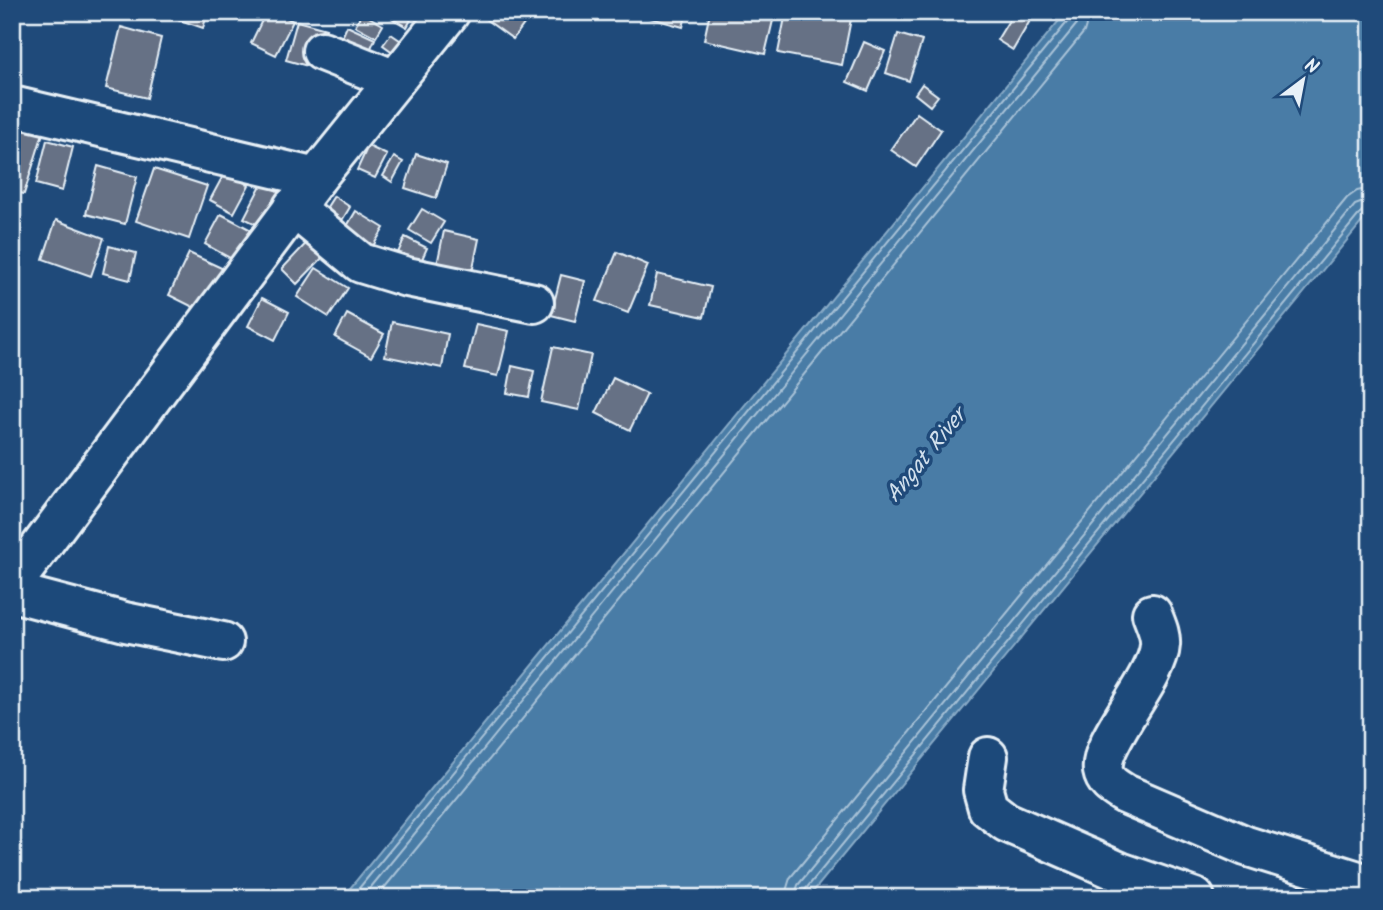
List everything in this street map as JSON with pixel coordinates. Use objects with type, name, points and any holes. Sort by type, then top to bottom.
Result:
[{"type":"street","points":[[12,585],[304,192],[450,12]]},
{"type":"street","points":[[322,51],[395,80]]},
{"type":"street","points":[[12,106],[304,192],[341,249],[377,269],[534,303]]},
{"type":"street","points":[[12,592],[125,622],[223,642]]},
{"type":"street","points":[[1152,614],[1161,645],[1139,695],[1106,754],[1103,771],[1109,784],[1125,794],[1247,846],[1371,885]]},
{"type":"street","points":[[988,757],[983,790],[988,808],[1006,822],[1120,872],[1195,898]]},
{"type":"water","name":"Angat River","points":[[1066,12],[1371,12],[1371,211],[808,898],[342,898]]},
{"type":"building","points":[[176,12],[208,12],[203,28],[174,18]]},
{"type":"building","points":[[266,12],[275,12],[293,21],[276,55],[251,43]]},
{"type":"building","points":[[381,12],[415,12],[407,27]]},
{"type":"building","points":[[484,12],[533,12],[513,39],[481,16]]},
{"type":"building","points":[[629,12],[687,12],[683,27]]},
{"type":"building","points":[[710,12],[775,12],[765,54],[704,40]]},
{"type":"building","points":[[786,12],[814,12],[851,19],[842,65],[778,53]]},
{"type":"building","points":[[1014,12],[1035,12],[1013,50],[997,40]]},
{"type":"building","points":[[362,13],[383,25],[376,37],[355,26]]},
{"type":"building","points":[[297,21],[326,29],[315,68],[286,60]]},
{"type":"building","points":[[347,26],[375,39],[363,66],[335,53]]},
{"type":"building","points":[[121,27],[161,38],[147,98],[106,88]]},
{"type":"building","points":[[391,34],[416,51],[408,63],[383,45]]},
{"type":"building","points":[[898,34],[922,41],[909,81],[886,73]]},
{"type":"building","points":[[864,42],[885,51],[868,91],[847,82]]},
{"type":"building","points":[[922,84],[938,96],[930,106],[915,94]]},
{"type":"building","points":[[917,113],[941,130],[916,167],[891,150]]},
{"type":"building","points":[[23,126],[43,133],[24,194],[12,191],[12,161]]},
{"type":"building","points":[[47,140],[73,147],[62,191],[36,184]]},
{"type":"building","points":[[368,146],[387,155],[375,178],[357,170]]},
{"type":"building","points":[[416,154],[447,164],[436,198],[405,188]]},
{"type":"building","points":[[394,157],[403,162],[392,182],[383,176]]},
{"type":"building","points":[[98,166],[137,177],[125,224],[86,214]]},
{"type":"building","points":[[154,169],[207,186],[189,239],[136,221]]},
{"type":"building","points":[[225,172],[249,185],[234,213],[210,200]]},
{"type":"building","points":[[262,183],[286,195],[268,230],[244,218]]},
{"type":"building","points":[[334,196],[350,207],[335,232],[318,221]]},
{"type":"building","points":[[422,209],[444,222],[431,243],[409,230]]},
{"type":"building","points":[[356,211],[384,228],[365,259],[337,243]]},
{"type":"building","points":[[221,214],[255,232],[239,263],[205,244]]},
{"type":"building","points":[[56,220],[104,238],[91,276],[43,259]]},
{"type":"building","points":[[444,231],[479,239],[469,287],[434,279]]},
{"type":"building","points":[[314,235],[329,251],[297,284],[282,269]]},
{"type":"building","points":[[405,237],[427,248],[415,275],[393,264]]},
{"type":"building","points":[[109,246],[136,253],[130,280],[103,273]]},
{"type":"building","points":[[617,252],[648,265],[628,313],[597,301]]},
{"type":"building","points":[[189,253],[228,271],[207,314],[169,295]]},
{"type":"building","points":[[316,268],[348,288],[329,317],[297,297]]},
{"type":"building","points":[[657,274],[711,287],[704,317],[650,305]]},
{"type":"building","points":[[561,275],[585,281],[575,321],[551,315]]},
{"type":"building","points":[[262,298],[289,312],[275,340],[248,326]]},
{"type":"building","points":[[347,314],[384,334],[371,357],[335,337]]},
{"type":"building","points":[[392,322],[448,334],[442,368],[385,356]]},
{"type":"building","points":[[476,324],[509,331],[498,376],[465,369]]},
{"type":"building","points":[[553,347],[591,355],[579,410],[541,402]]},
{"type":"building","points":[[512,366],[534,371],[529,397],[507,393]]},
{"type":"building","points":[[613,378],[647,394],[630,430],[596,413]]}]
